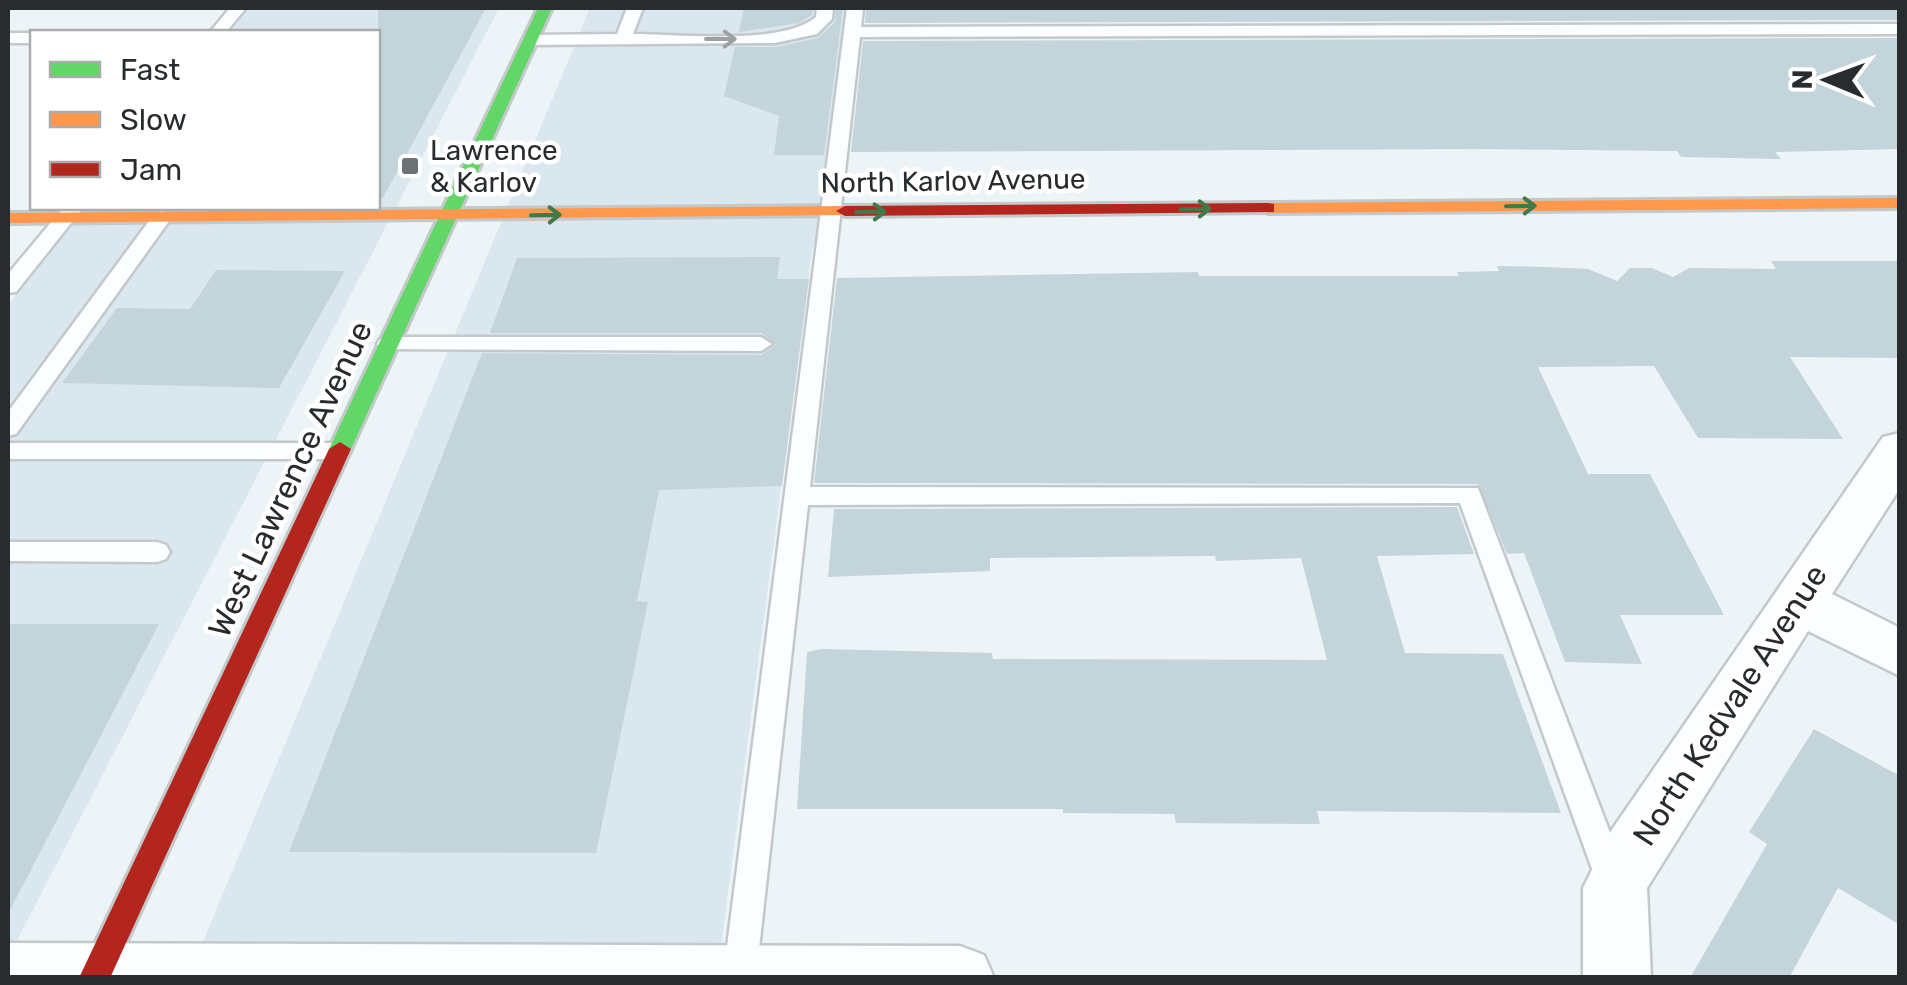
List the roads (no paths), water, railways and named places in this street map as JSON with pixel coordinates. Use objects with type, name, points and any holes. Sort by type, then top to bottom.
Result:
[{"type":"street","name":"West Lawrence Avenue","points":[[94,976],[545,8]]},
{"type":"street","name":"North Karlov Avenue","points":[[8,218],[69,212],[162,217],[448,216],[1900,202]]},
{"type":"street","name":"North Kedvale Avenue","points":[[1617,978],[1615,888],[1633,851],[1900,449]]},
{"type":"street","points":[[1798,601],[1900,654]]},
{"type":"street","points":[[8,976],[960,978]]},
{"type":"lane","points":[[220,30],[238,8]]},
{"type":"lane","points":[[623,40],[635,8]]},
{"type":"lane","points":[[530,40],[775,38],[812,30],[824,19],[824,8]]},
{"type":"lane","points":[[739,977],[854,20],[1900,29]]},
{"type":"lane","points":[[8,287],[69,212]]},
{"type":"lane","points":[[8,428],[162,217]]},
{"type":"lane","points":[[388,344],[761,344]]},
{"type":"lane","points":[[8,451],[338,452]]},
{"type":"lane","points":[[796,496],[1469,494],[1615,888]]},
{"type":"lane","points":[[8,552],[157,552]]},
{"type":"place","name":"Lawrence & Karlov","points":[[410,166]]}]
